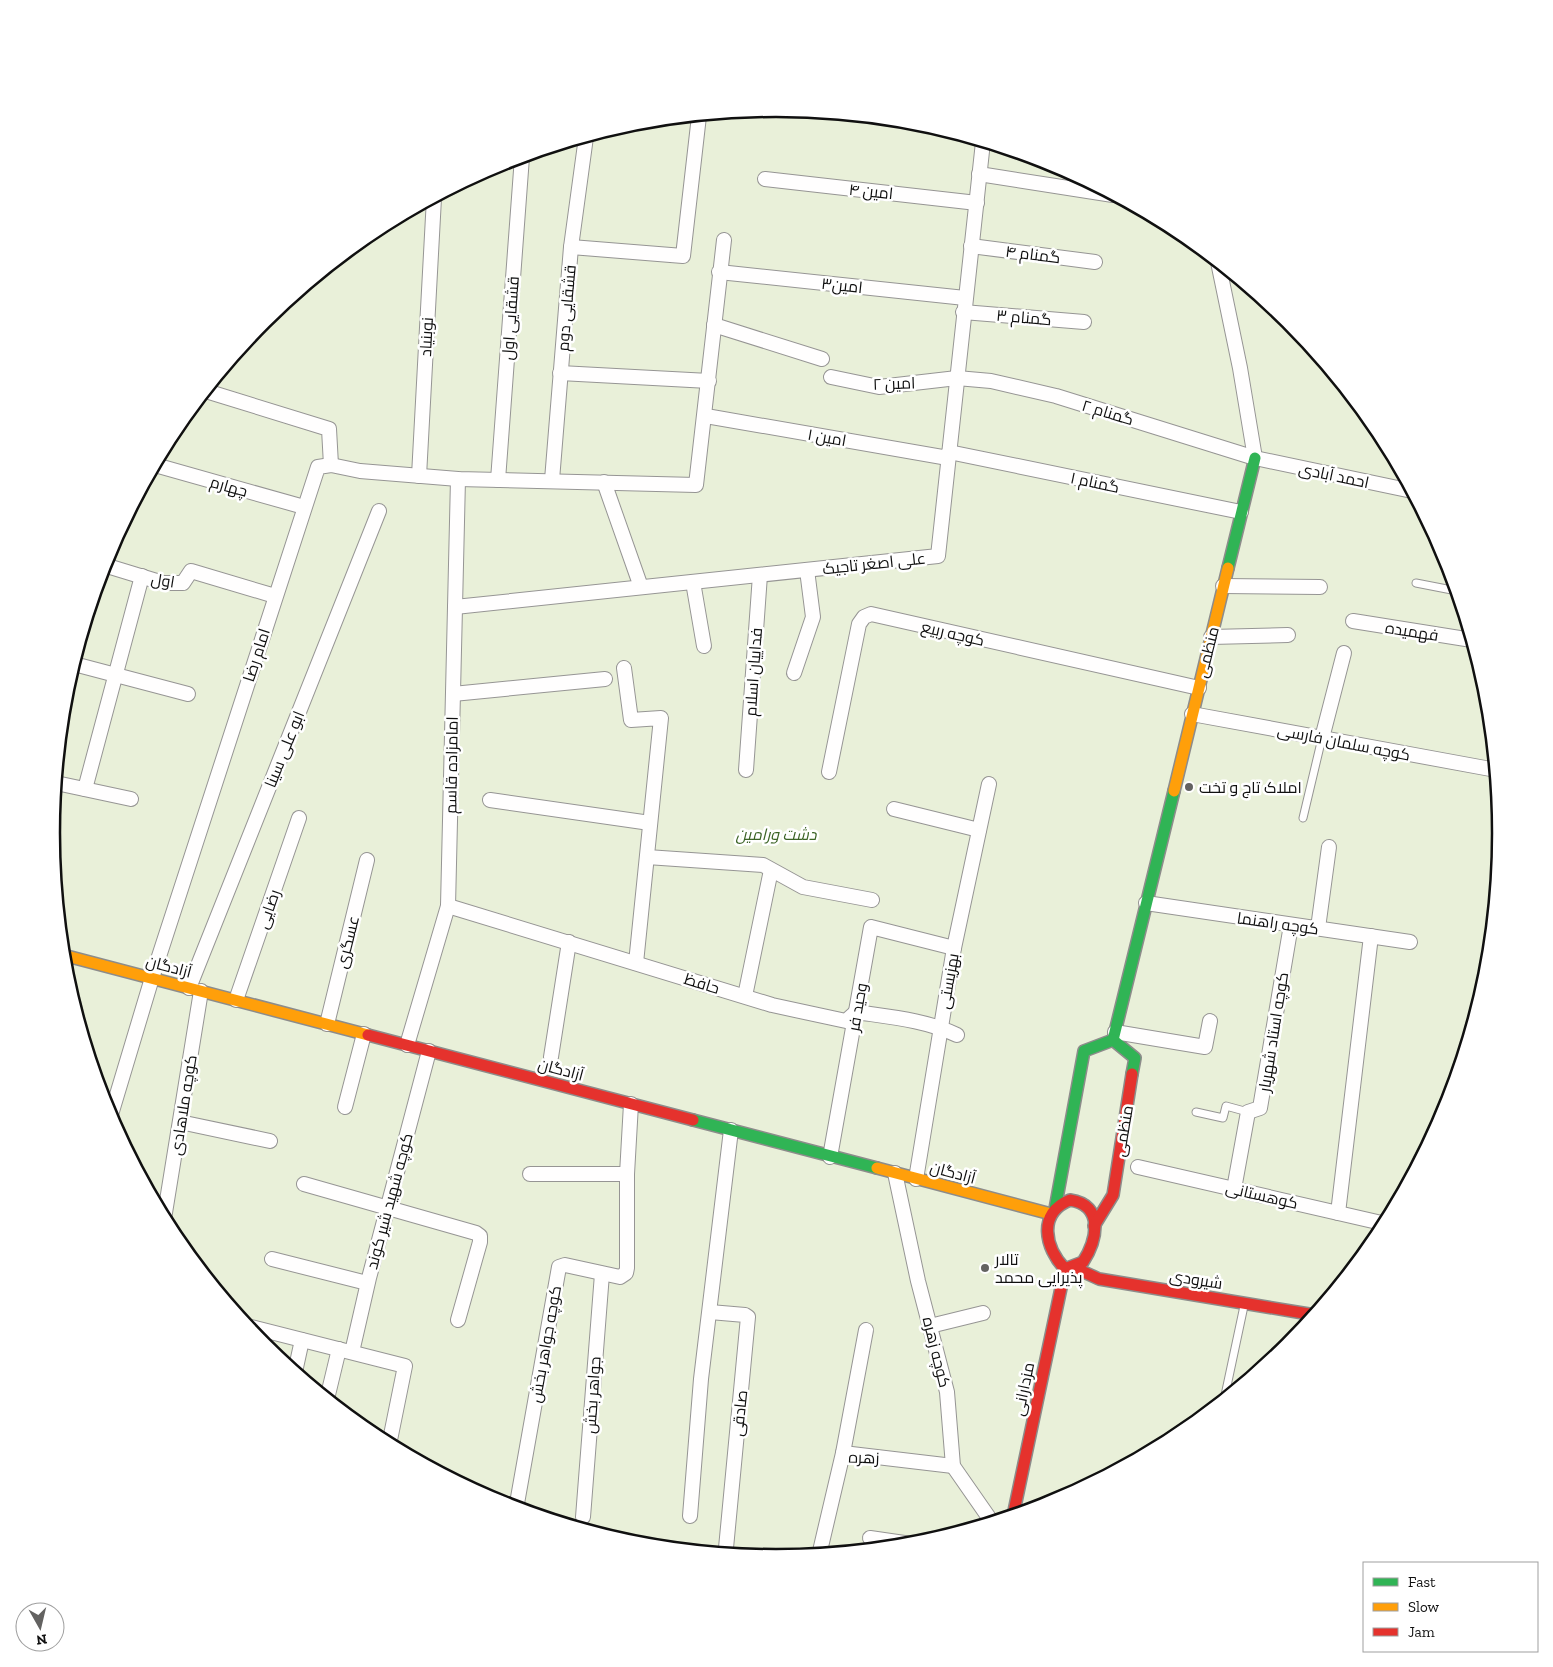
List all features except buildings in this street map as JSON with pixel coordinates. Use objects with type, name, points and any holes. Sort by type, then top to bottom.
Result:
[{"type":"main road","name":"منظمی","points":[[1094,1226],[1113,1195],[1135,1058],[1114,1036],[1255,458]]},
{"type":"main road","name":"آزادگان","points":[[71,957],[895,1174],[1053,1212]]},
{"type":"main road","points":[[1053,1212],[1062,1201],[1070,1200],[1086,1204],[1092,1210],[1094,1226],[1089,1250],[1083,1262],[1070,1269],[1057,1262],[1051,1252],[1048,1239],[1053,1212],[1084,1051],[1114,1036]]},
{"type":"main road","name":"شیرودی","points":[[1070,1269],[1099,1279],[1308,1314]]},
{"type":"main road","name":"مزدارانی","points":[[1015,1509],[1070,1269]]},
{"type":"street","points":[[571,247],[683,256],[699,122]]},
{"type":"street","name":"قشقایی دوم","points":[[552,480],[571,247],[585,143]]},
{"type":"street","name":"علی اصغر تاجیک","points":[[455,607],[938,556],[970,246],[977,203],[982,147]]},
{"type":"street","name":"قشقایی اول","points":[[498,480],[521,165]]},
{"type":"street","points":[[979,174],[1096,192]]},
{"type":"street","name":"امین ۴","points":[[765,179],[977,203]]},
{"type":"street","name":"نوبنیاد","points":[[419,476],[434,205]]},
{"type":"street","points":[[212,393],[330,429],[332,465],[360,471],[458,479],[696,485],[710,381],[719,272],[724,240]]},
{"type":"street","name":"گمنام ۴","points":[[970,246],[1095,262]]},
{"type":"street","name":"منظمی","points":[[1220,271],[1240,368],[1255,458]]},
{"type":"street","name":"امین۳","points":[[719,272],[964,305]]},
{"type":"street","name":"گمنام ۳","points":[[964,305],[1084,322]]},
{"type":"street","points":[[714,325],[822,359]]},
{"type":"street","points":[[560,373],[710,381]]},
{"type":"street","name":"امین ۲","points":[[831,377],[879,387],[957,378]]},
{"type":"street","name":"گمنام ۲","points":[[957,378],[991,381],[1056,396],[1255,458]]},
{"type":"street","name":"امین ۱","points":[[706,416],[949,455]]},
{"type":"street","name":"گمنام ۱","points":[[949,455],[1241,512]]},
{"type":"street","name":"احمد آبادی","points":[[1255,458],[1405,489]]},
{"type":"street","name":"امام رضا","points":[[114,1105],[152,978],[304,507],[318,467],[332,465]]},
{"type":"street","name":"چهارم","points":[[161,467],[304,507]]},
{"type":"street","name":"امامزاده قاسم","points":[[407,1045],[448,906],[458,479]]},
{"type":"street","points":[[604,482],[641,587]]},
{"type":"street","name":"ابو علی سینا","points":[[195,990],[379,511]]},
{"type":"street","name":"اول","points":[[112,567],[163,583],[183,582],[191,571],[275,596]]},
{"type":"street","points":[[794,673],[813,618],[807,570]]},
{"type":"street","name":"فداییان اسلام","points":[[746,770],[760,574]]},
{"type":"street","points":[[85,789],[142,576]]},
{"type":"street","points":[[693,582],[704,646]]},
{"type":"street","points":[[1223,586],[1320,587]]},
{"type":"street","name":"کوچه ربیع","points":[[829,772],[859,624],[864,617],[871,614],[1199,688]]},
{"type":"street","name":"فهمیده","points":[[1353,621],[1466,639]]},
{"type":"street","points":[[1211,637],[1288,635]]},
{"type":"street","points":[[1322,738],[1344,653]]},
{"type":"street","points":[[80,666],[188,694]]},
{"type":"street","points":[[624,668],[631,720],[661,718],[636,963]]},
{"type":"street","points":[[453,694],[605,679]]},
{"type":"street","name":"کوچه سلمان فارسی","points":[[1192,714],[1489,769]]},
{"type":"street","points":[[62,784],[130,799]]},
{"type":"street","name":"بهزیستی","points":[[916,1179],[954,948],[989,784]]},
{"type":"street","points":[[490,800],[650,823]]},
{"type":"street","points":[[894,809],[979,830]]},
{"type":"street","name":"رضایی","points":[[236,1000],[299,818]]},
{"type":"street","points":[[1318,928],[1329,847]]},
{"type":"street","points":[[647,857],[763,865],[803,887],[872,900]]},
{"type":"street","name":"عسگری","points":[[327,1024],[367,860]]},
{"type":"street","points":[[745,996],[771,870]]},
{"type":"street","name":"کوچه راهنما","points":[[1146,903],[1410,942]]},
{"type":"street","name":"حافظ","points":[[448,906],[745,996],[846,1021],[856,1012],[941,1027],[957,1035]]},
{"type":"street","name":"کوچه استاد شهریار","points":[[1234,1189],[1248,1112],[1260,1108],[1291,924]]},
{"type":"street","name":"وحید فر","points":[[830,1157],[871,927],[954,948]]},
{"type":"street","points":[[1338,1213],[1371,936]]},
{"type":"street","points":[[551,1057],[568,942]]},
{"type":"street","name":"کوچه ملاهادی","points":[[166,1208],[180,1122],[195,990]]},
{"type":"street","points":[[1114,1036],[1205,1048],[1210,1021]]},
{"type":"street","points":[[345,1108],[364,1034]]},
{"type":"street","name":"کوچه شهید شیر کوند","points":[[330,1394],[367,1283],[429,1051]]},
{"type":"street","name":"کوچه جواهر بخش","points":[[517,1501],[559,1267],[565,1266],[620,1277],[627,1268],[627,1174],[631,1104]]},
{"type":"street","points":[[180,1122],[270,1142]]},
{"type":"street","points":[[690,1516],[701,1379],[731,1130]]},
{"type":"street","name":"کوهستانی","points":[[1138,1167],[1378,1222]]},
{"type":"street","points":[[530,1174],[627,1174]]},
{"type":"street","name":"کوچه زهره","points":[[895,1174],[947,1392],[953,1466]]},
{"type":"street","points":[[304,1184],[388,1207],[476,1233],[480,1236],[458,1320]]},
{"type":"street","points":[[272,1259],[367,1283]]},
{"type":"street","name":"جواهر بخش","points":[[583,1517],[602,1274]]},
{"type":"street","name":"صادقی","points":[[710,1312],[748,1317],[726,1548]]},
{"type":"street","points":[[930,1326],[983,1313]]},
{"type":"street","points":[[260,1329],[405,1366],[391,1437]]},
{"type":"street","points":[[842,1453],[866,1330]]},
{"type":"street","points":[[296,1364],[302,1340]]},
{"type":"street","name":"زهره","points":[[821,1548],[842,1453],[953,1466]]},
{"type":"street","points":[[953,1466],[989,1518]]},
{"type":"street","points":[[870,1538],[889,1541]]},
{"type":"lane","points":[[1416,584],[1450,589]]},
{"type":"lane","points":[[1303,818],[1322,738]]},
{"type":"lane","points":[[1196,1112],[1223,1118],[1226,1106],[1248,1112]]},
{"type":"lane","points":[[1226,1391],[1244,1303]]},
{"type":"green space","name":"دشت ورامین","points":[[776,117],[823,119],[870,123],[962,141],[1007,155],[1093,191],[1135,213],[1213,265],[1283,327],[1315,361],[1345,397],[1397,475],[1419,517],[1455,603],[1469,648],[1487,740],[1493,834],[1491,880],[1487,927],[1469,1019],[1455,1064],[1419,1150],[1397,1192],[1345,1270],[1283,1340],[1249,1372],[1213,1402],[1135,1454],[1093,1476],[1007,1512],[962,1526],[870,1544],[776,1550],[730,1548],[683,1544],[591,1526],[546,1512],[460,1476],[418,1454],[340,1402],[270,1340],[238,1306],[208,1270],[156,1192],[134,1150],[98,1064],[84,1019],[66,927],[60,834],[62,787],[66,740],[84,648],[98,603],[134,517],[156,475],[208,397],[270,327],[304,295],[340,265],[418,213],[460,191],[546,155],[591,141],[683,123]]},
{"type":"traffic: fast","points":[[1228,568],[1255,458]]},
{"type":"traffic: fast","points":[[1113,1040],[1174,791]]},
{"type":"traffic: fast","points":[[1055,1209],[1084,1051],[1113,1040],[1135,1058],[1132,1074]]},
{"type":"traffic: fast","points":[[693,1120],[877,1168]]},
{"type":"traffic: slow","points":[[1174,791],[1228,568]]},
{"type":"traffic: slow","points":[[71,957],[368,1035]]},
{"type":"traffic: slow","points":[[877,1168],[1051,1214]]},
{"type":"traffic: jam","points":[[368,1035],[693,1120]]},
{"type":"traffic: jam","points":[[1094,1226],[1113,1195],[1132,1074]]},
{"type":"traffic: jam","points":[[1070,1200],[1081,1203],[1089,1209],[1095,1225],[1092,1244],[1083,1262],[1065,1269],[1053,1251],[1048,1232],[1052,1213],[1059,1206],[1070,1200]]},
{"type":"traffic: jam","points":[[1075,1268],[1099,1279],[1308,1314]]},
{"type":"traffic: jam","points":[[1014,1509],[1065,1269]]},
{"type":"place","name":"املاک تاج و تخت","points":[[1189,787]]},
{"type":"place","name":"تالار پذیرایی محمد","points":[[985,1268]]}]
